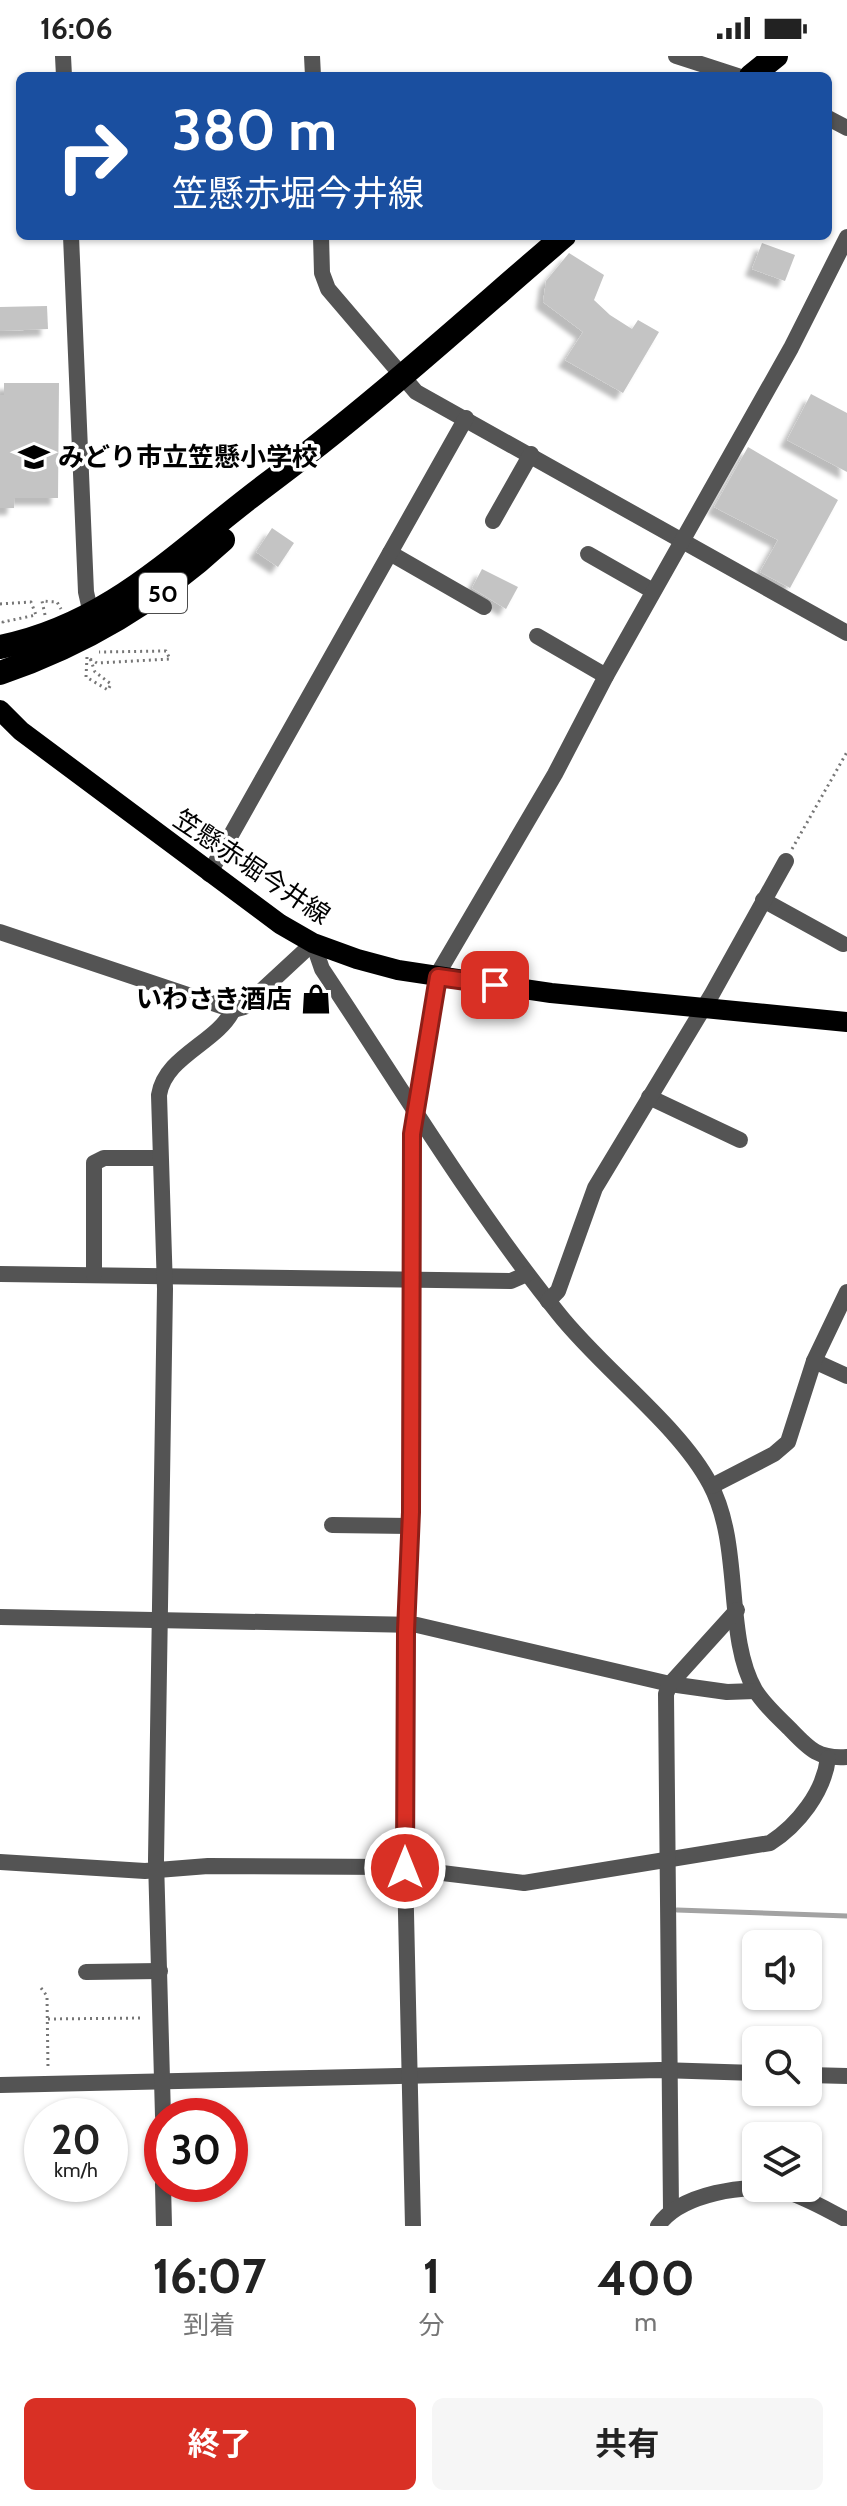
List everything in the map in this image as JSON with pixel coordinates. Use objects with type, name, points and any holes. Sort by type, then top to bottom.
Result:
[{"type":"highway","points":[[756,72],[776,56]]},
{"type":"highway","name":"50","points":[[3,648],[91,614],[160,572],[293,466],[559,240]]},
{"type":"highway","name":"50","points":[[0,673],[95,634],[160,595],[230,533],[293,466]]},
{"type":"main road","name":"笠懸赤堀今井線","points":[[0,710],[21,731],[209,874],[313,943],[376,965],[438,977],[702,1009],[847,1022]]},
{"type":"street","points":[[676,56],[726,72]]},
{"type":"street","points":[[413,2226],[405,1868],[414,1108],[438,977],[555,774],[653,591],[791,348],[847,237]]},
{"type":"street","points":[[71,240],[86,592],[91,614]]},
{"type":"street","points":[[321,240],[322,273],[328,289],[416,392],[847,633]]},
{"type":"street","points":[[209,874],[466,418]]},
{"type":"street","points":[[493,521],[531,454]]},
{"type":"street","points":[[390,553],[484,607]]},
{"type":"street","points":[[588,554],[653,591]]},
{"type":"street","points":[[537,636],[606,676]]},
{"type":"street","points":[[548,1301],[558,1291],[595,1188],[786,861]]},
{"type":"street","points":[[763,900],[843,944]]},
{"type":"street","points":[[0,932],[233,1010],[244,1007],[313,943],[322,969],[527,1274],[595,1358],[687,1450],[712,1486],[726,1528],[745,1663],[755,1691],[812,1753],[828,1758],[847,1757]]},
{"type":"street","points":[[162,2098],[158,1870],[163,1276],[159,1158],[162,1082],[226,1022],[233,1010]]},
{"type":"street","points":[[649,1097],[740,1140]]},
{"type":"street","points":[[94,1275],[94,1163],[104,1158],[159,1158]]},
{"type":"street","points":[[0,1274],[511,1281],[527,1274]]},
{"type":"street","points":[[712,1486],[785,1447],[791,1437],[814,1361],[847,1292]]},
{"type":"street","points":[[814,1361],[847,1376]]},
{"type":"street","points":[[332,1525],[410,1526]]},
{"type":"street","points":[[671,2210],[665,1860],[666,1694],[670,1684],[737,1610]]},
{"type":"street","points":[[0,1617],[407,1624],[670,1684],[727,1692],[755,1691]]},
{"type":"street","points":[[0,1862],[158,1870],[208,1866],[405,1868],[524,1883],[755,1848],[794,1825],[818,1789],[828,1758]]},
{"type":"street","points":[[86,1972],[160,1971]]},
{"type":"street","points":[[0,2085],[669,2070],[742,2073]]},
{"type":"street","points":[[822,2075],[847,2076]]},
{"type":"street","points":[[658,2226],[671,2210],[733,2192],[774,2189],[798,2196],[847,2220]]},
{"type":"street","points":[[163,2202],[164,2226]]},
{"type":"path","points":[[0,604],[11,601]]},
{"type":"path","points":[[45,615],[42,601],[57,602],[61,609]]},
{"type":"path","points":[[169,652],[169,662],[97,663],[90,658],[101,678],[111,684],[108,690],[86,677],[87,653],[169,652]]},
{"type":"path","points":[[786,861],[847,752]]},
{"type":"path","points":[[41,1988],[47,1996],[48,2084]]},
{"type":"path","points":[[48,2019],[161,2017]]},
{"type":"building","points":[[762,243],[795,255],[785,281],[752,269]]},
{"type":"building","points":[[569,253],[604,275],[594,300],[610,315],[632,329],[638,320],[659,332],[623,393],[565,360],[583,332],[543,302],[546,281]]},
{"type":"building","points":[[47,306],[48,329],[0,331],[0,307]]},
{"type":"building","points":[[4,383],[59,383],[58,498],[15,498],[14,508],[0,508],[0,395],[4,395]]},
{"type":"building","points":[[811,394],[847,413],[847,472],[787,440]]},
{"type":"building","points":[[748,447],[838,500],[790,588],[760,572],[778,540],[714,507]]},
{"type":"building","points":[[272,528],[294,543],[278,567],[256,552]]},
{"type":"building","points":[[482,569],[518,587],[506,609],[472,588]]},
{"type":"waterway","points":[[677,1910],[847,1916]]},
{"type":"place","name":"みどり市立笠懸小学校","points":[[34,457]]},
{"type":"place","name":"いわさき酒店","points":[[316,999]]},
{"type":"route","points":[[405,1868],[406,1631],[411,1512],[412,1121],[438,977],[495,985]]}]
